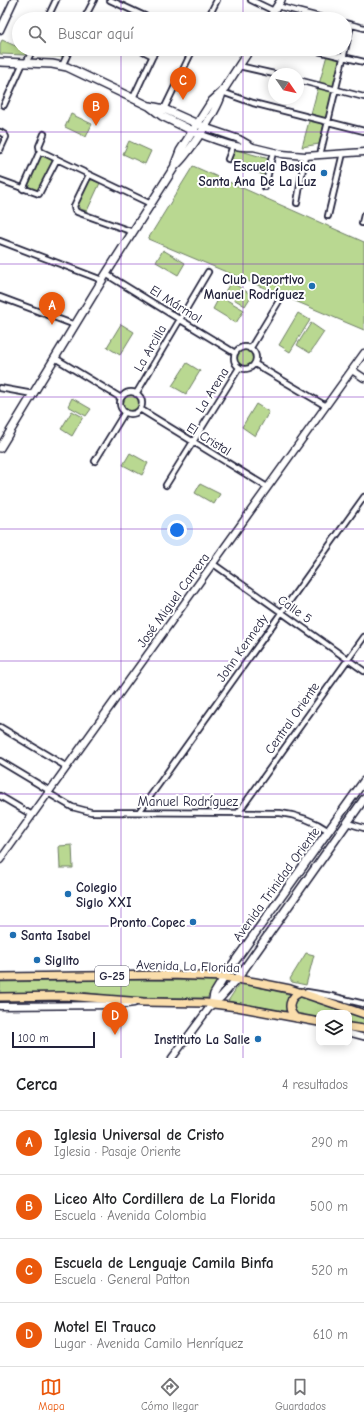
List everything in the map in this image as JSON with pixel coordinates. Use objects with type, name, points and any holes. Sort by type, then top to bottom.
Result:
[{"type":"main road","points":[[0,448],[3,439],[33,394],[104,277],[175,166],[180,151],[196,133],[220,100],[222,92],[245,56]]},
{"type":"main road","points":[[0,62],[62,66],[133,98],[149,106],[162,116],[196,133]]},
{"type":"main road","points":[[149,106],[164,109],[200,126]]},
{"type":"main road","name":"Avenida Trinidad Oriente","points":[[212,1004],[212,997],[224,977],[364,781]]},
{"type":"main road","name":"Avenida Trinidad Oriente","points":[[212,1004],[221,997],[236,978],[364,799]]},
{"type":"main road","name":"Avenida La Florida","points":[[0,977],[170,975],[236,978],[302,992],[364,1014]]},
{"type":"main road","points":[[296,1018],[290,1010],[290,1003],[293,997],[302,992]]},
{"type":"main road","name":"G-25","points":[[0,997],[66,996],[143,1002],[212,1004],[252,1009],[316,1022]]},
{"type":"main road","points":[[352,1027],[364,1029]]},
{"type":"street","points":[[0,30],[14,0]]},
{"type":"street","points":[[50,12],[56,0]]},
{"type":"street","points":[[88,12],[94,0]]},
{"type":"street","points":[[110,0],[137,12]]},
{"type":"street","points":[[211,12],[217,0]]},
{"type":"street","points":[[251,0],[300,12]]},
{"type":"street","points":[[352,25],[364,28]]},
{"type":"street","points":[[4,105],[28,56]]},
{"type":"street","points":[[62,66],[67,56]]},
{"type":"street","points":[[133,98],[153,56]]},
{"type":"street","points":[[164,109],[190,56]]},
{"type":"street","points":[[340,56],[364,62]]},
{"type":"street","points":[[320,155],[344,57]]},
{"type":"street","points":[[239,66],[268,73]]},
{"type":"street","points":[[304,82],[364,97]]},
{"type":"street","points":[[222,92],[249,102],[364,131]]},
{"type":"street","points":[[200,126],[239,139],[253,147],[273,152],[305,156],[364,152]]},
{"type":"street","points":[[0,132],[6,136],[0,150]]},
{"type":"street","points":[[196,133],[233,146],[245,148],[253,147]]},
{"type":"street","points":[[23,189],[40,151],[39,146],[44,134]]},
{"type":"street","points":[[228,159],[233,146]]},
{"type":"street","points":[[40,151],[151,204]]},
{"type":"street","points":[[265,188],[273,152]]},
{"type":"street","points":[[328,216],[343,153]]},
{"type":"street","points":[[297,203],[305,156]]},
{"type":"street","points":[[0,180],[40,194],[57,160]]},
{"type":"street","points":[[89,175],[74,206],[74,210],[133,232]]},
{"type":"street","name":"El Mármol","points":[[0,241],[104,277],[235,353]]},
{"type":"street","name":"La Arcilla","points":[[136,394],[208,272]]},
{"type":"street","points":[[0,297],[75,325]]},
{"type":"street","points":[[250,349],[279,301]]},
{"type":"street","points":[[245,347],[250,349],[256,356],[255,364],[246,369],[239,368],[234,361],[235,353],[241,348],[245,347]]},
{"type":"street","name":"José Miguel Carrera","points":[[0,858],[68,767],[212,563],[364,353]]},
{"type":"street","points":[[55,358],[121,398]]},
{"type":"street","points":[[255,364],[326,406]]},
{"type":"street","name":"La Arena","points":[[166,485],[239,368]]},
{"type":"street","points":[[352,370],[364,378]]},
{"type":"street","points":[[0,388],[33,394]]},
{"type":"street","points":[[133,392],[136,394],[142,402],[140,409],[134,413],[125,412],[120,405],[121,398],[126,394],[133,392]]},
{"type":"street","name":"El Cristal","points":[[140,409],[267,488]]},
{"type":"street","points":[[95,461],[125,412]]},
{"type":"street","name":"John Kennedy","points":[[139,812],[364,496]]},
{"type":"street","name":"Calle 5","points":[[212,563],[364,672]]},
{"type":"street","name":"Central Oriente","points":[[238,813],[364,637]]},
{"type":"street","points":[[0,727],[68,767]]},
{"type":"street","name":"Manuel Rodríguez","points":[[0,761],[66,804],[85,810],[97,812],[280,813],[296,815],[316,823],[328,831]]},
{"type":"street","points":[[0,796],[32,815]]},
{"type":"street","points":[[347,823],[364,828]]},
{"type":"street","name":"Avenida La Florida","points":[[302,992],[311,992],[364,1004]]},
{"type":"street","points":[[0,1006],[119,1005],[143,1002]]},
{"type":"street","name":"Avenida Trinidad Oriente","points":[[172,1058],[212,1004]]},
{"type":"street","points":[[352,1034],[364,1037]]},
{"type":"green space","points":[[2,40],[12,44],[12,54],[0,54],[0,44]]},
{"type":"green space","points":[[327,56],[341,59],[319,144],[302,147]]},
{"type":"green space","points":[[71,114],[92,124],[86,137],[65,127]]},
{"type":"green space","points":[[129,141],[151,151],[145,164],[123,154]]},
{"type":"green space","points":[[234,149],[269,159],[265,176],[230,160]]},
{"type":"green space","points":[[41,155],[54,161],[39,192],[26,186]]},
{"type":"green space","name":"Club Deportivo Manuel Rodríguez","points":[[193,166],[364,242],[364,330],[148,239]]},
{"type":"green space","points":[[92,180],[100,183],[87,211],[80,209],[78,205],[89,181]]},
{"type":"green space","points":[[163,250],[185,263],[178,275],[156,262]]},
{"type":"green space","points":[[231,282],[252,295],[245,306],[224,293]]},
{"type":"green space","points":[[220,296],[244,310],[236,323],[213,309]]},
{"type":"green space","points":[[298,313],[310,320],[290,352],[279,345]]},
{"type":"green space","points":[[311,323],[324,332],[310,353],[297,345]]},
{"type":"green space","points":[[121,324],[134,332],[120,355],[107,347]]},
{"type":"green space","points":[[245,349],[251,352],[254,358],[251,364],[245,367],[239,364],[236,358],[239,352]]},
{"type":"green space","points":[[187,363],[200,371],[186,394],[172,386]]},
{"type":"green space","points":[[131,395],[137,397],[139,403],[137,409],[131,411],[125,409],[123,403],[125,397]]},
{"type":"green space","points":[[72,398],[91,409],[86,416],[68,406]]},
{"type":"green space","points":[[256,404],[269,412],[255,436],[242,427]]},
{"type":"green space","points":[[72,411],[83,417],[72,436],[61,429]]},
{"type":"green space","points":[[130,453],[148,463],[142,475],[123,465]]},
{"type":"green space","points":[[200,484],[220,494],[214,504],[195,493]]},
{"type":"green space","points":[[72,845],[73,868],[60,868],[59,846]]},
{"type":"green space","points":[[306,953],[314,955],[306,985],[292,982],[290,979]]},
{"type":"green space","points":[[129,980],[218,981],[207,998],[118,997],[82,992],[0,994],[0,982]]},
{"type":"green space","points":[[240,983],[310,999],[345,1010],[316,1010],[316,1017],[228,1001]]},
{"type":"green space","points":[[352,1012],[364,1016],[364,1025],[352,1023]]},
{"type":"place","name":"Escuela de Lenguaje Camila Binfa","points":[[183,100]]},
{"type":"place","name":"Liceo Alto Cordillera de La Florida","points":[[96,126]]},
{"type":"place","name":"Escuela Basica Santa Ana De La Luz","points":[[324,173]]},
{"type":"place","name":"Club Deportivo Manuel Rodríguez","points":[[312,286]]},
{"type":"place","name":"Iglesia Universal de Cristo","points":[[52,325]]},
{"type":"place","name":"Colegio Siglo XXI","points":[[68,894]]},
{"type":"place","name":"Pronto Copec","points":[[193,922]]},
{"type":"place","name":"Santa Isabel","points":[[13,935]]},
{"type":"place","name":"Siglito","points":[[37,960]]},
{"type":"place","name":"Motel El Trauco","points":[[115,1035]]},
{"type":"place","name":"Instituto La Salle","points":[[258,1039]]}]
